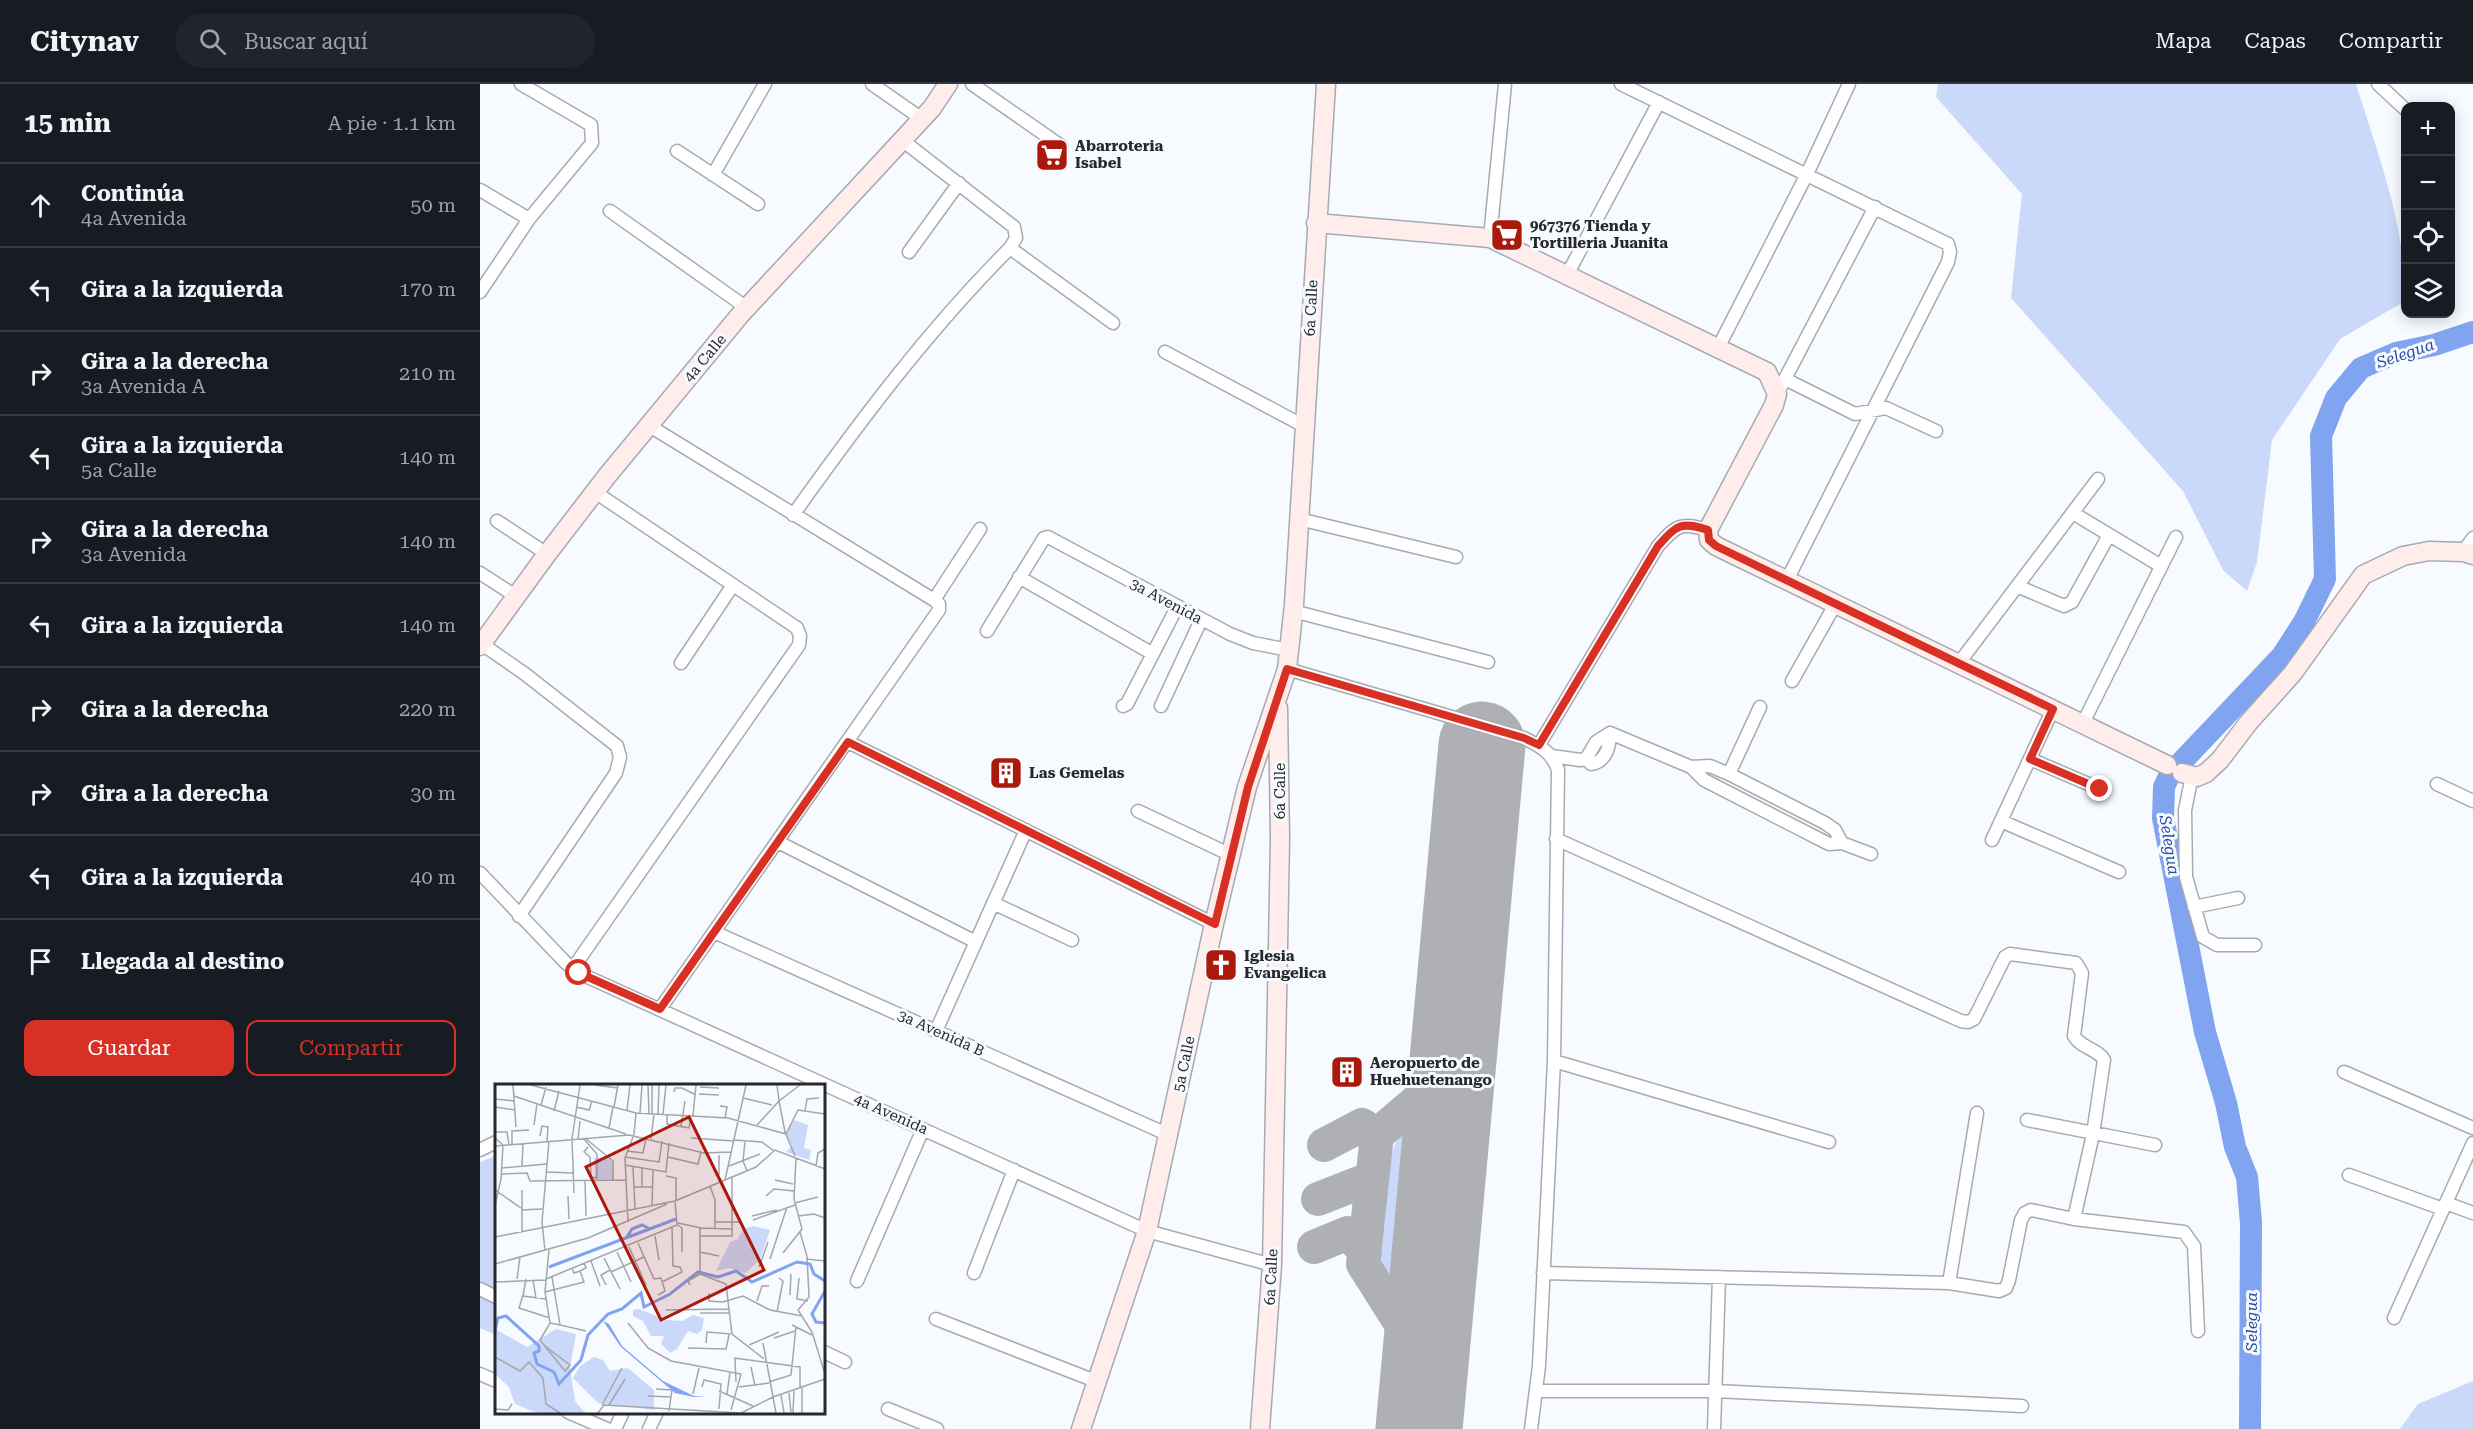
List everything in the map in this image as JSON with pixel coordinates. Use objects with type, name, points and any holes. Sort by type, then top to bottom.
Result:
[{"type":"street","points":[[480,292],[529,219],[592,143],[591,125],[521,84]]},
{"type":"street","points":[[713,175],[765,84]]},
{"type":"street","points":[[872,84],[921,119]]},
{"type":"street","name":"4a Calle","points":[[481,645],[546,554],[648,425],[747,308],[921,119],[948,84]]},
{"type":"street","points":[[972,84],[1061,146]]},
{"type":"street","name":"6a Calle","points":[[1260,1429],[1272,1265],[1280,839],[1278,696],[1287,669],[1293,611],[1326,84]]},
{"type":"street","points":[[1490,238],[1505,84]]},
{"type":"street","points":[[1621,84],[1948,244],[1950,252],[1948,262],[1787,580]]},
{"type":"street","points":[[1718,348],[1807,174],[1849,84]]},
{"type":"street","points":[[2379,84],[2401,105]]},
{"type":"street","points":[[1567,275],[1659,102]]},
{"type":"street","points":[[793,515],[868,410],[910,359],[1010,248],[1016,238],[1014,227],[902,140]]},
{"type":"street","points":[[677,152],[758,204]]},
{"type":"street","points":[[909,252],[960,183]]},
{"type":"street","points":[[480,190],[529,219]]},
{"type":"street","points":[[1875,207],[1708,530],[1709,540],[1716,546],[2180,771],[2206,773],[2220,760],[2249,722],[2293,673],[2364,575],[2403,556],[2429,551],[2470,548]]},
{"type":"street","points":[[610,211],[747,308]]},
{"type":"street","points":[[1316,223],[1490,238],[1767,372],[1781,386],[1855,414],[1886,408],[1936,431]]},
{"type":"street","points":[[1010,248],[1113,323]]},
{"type":"street","points":[[1165,352],[1304,426]]},
{"type":"street","points":[[648,425],[939,604],[939,610],[660,1009]]},
{"type":"street","points":[[1959,663],[2098,479]]},
{"type":"street","points":[[573,968],[799,645],[800,636],[797,628],[595,492]]},
{"type":"street","points":[[2073,513],[2161,566]]},
{"type":"street","points":[[1299,519],[1455,557]]},
{"type":"street","points":[[496,521],[546,554]]},
{"type":"street","points":[[1539,745],[1658,546],[1672,530],[1681,525],[1708,530]]},
{"type":"street","points":[[934,600],[980,529]]},
{"type":"street","points":[[2017,586],[2064,606],[2072,602],[2109,535]]},
{"type":"street","name":"3a Avenida","points":[[1019,577],[1044,538],[1048,537],[1201,620],[1246,641],[1289,650]]},
{"type":"street","points":[[2083,723],[2176,537]]},
{"type":"street","points":[[480,573],[517,597]]},
{"type":"street","points":[[987,631],[1019,577],[1153,654]]},
{"type":"street","points":[[681,663],[733,585]]},
{"type":"street","points":[[1792,681],[1836,603]]},
{"type":"street","points":[[1123,706],[1127,704],[1178,607]]},
{"type":"street","points":[[1293,611],[1488,662]]},
{"type":"street","points":[[1161,706],[1201,620]]},
{"type":"street","points":[[481,645],[525,674],[617,746],[620,758],[616,773],[519,916]]},
{"type":"street","points":[[1287,669],[1539,745],[1554,758],[1558,770],[1554,1061],[1536,1391],[1531,1429]]},
{"type":"street","name":"5a Calle","points":[[1081,1429],[1147,1231],[1231,855],[1248,787],[1278,696]]},
{"type":"street","points":[[1729,774],[1760,707]]},
{"type":"street","points":[[1992,840],[2053,709]]},
{"type":"street","points":[[1554,758],[1586,759],[1596,742],[1602,736],[1610,733],[1691,767],[1704,780],[1829,844],[1842,843],[1871,854]]},
{"type":"street","points":[[848,742],[1215,924]]},
{"type":"street","points":[[2030,759],[2100,789]]},
{"type":"street","points":[[1691,767],[1710,766],[1729,774],[1825,823],[1835,830],[1842,843]]},
{"type":"street","points":[[2180,771],[2185,810],[2186,878],[2203,937],[2217,945],[2255,945]]},
{"type":"street","points":[[2437,784],[2473,801]]},
{"type":"street","points":[[1138,811],[1231,855]]},
{"type":"street","points":[[2001,821],[2119,872]]},
{"type":"street","points":[[936,1031],[1026,830]]},
{"type":"street","points":[[1556,839],[1968,1022],[1974,1019],[2005,957],[2017,954],[2076,963],[2082,974],[2075,1039],[2100,1054],[2104,1060],[2093,1134],[2074,1219]]},
{"type":"street","points":[[778,842],[976,942]]},
{"type":"street","name":"4a Avenida","points":[[480,873],[519,916],[573,968],[808,1081]]},
{"type":"street","points":[[2194,907],[2238,898]]},
{"type":"street","points":[[993,903],[1072,940]]},
{"type":"street","name":"3a Avenida B","points":[[714,932],[1169,1135]]},
{"type":"street","points":[[1554,1061],[1829,1142]]},
{"type":"street","points":[[2344,1072],[2473,1128]]},
{"type":"street","name":"4a Avenida","points":[[825,1088],[923,1129],[1147,1231],[1272,1265]]},
{"type":"street","points":[[1949,1283],[1977,1113]]},
{"type":"street","points":[[2027,1120],[2155,1145]]},
{"type":"street","points":[[857,1281],[923,1129]]},
{"type":"street","points":[[480,1150],[495,1142]]},
{"type":"street","points":[[2394,1318],[2473,1143]]},
{"type":"street","points":[[974,1273],[1014,1170]]},
{"type":"street","points":[[2349,1175],[2473,1213]]},
{"type":"street","points":[[1543,1273],[1949,1283],[1999,1291],[2006,1288],[2021,1220],[2025,1213],[2031,1210],[2074,1219],[2184,1232],[2194,1246],[2198,1331]]},
{"type":"street","points":[[1714,1429],[1719,1277]]},
{"type":"street","points":[[480,1289],[495,1296]]},
{"type":"street","points":[[936,1320],[1098,1382]]},
{"type":"street","points":[[825,1352],[845,1362]]},
{"type":"street","points":[[480,1374],[495,1381]]},
{"type":"street","points":[[1536,1391],[1716,1391],[2022,1406]]},
{"type":"street","points":[[888,1409],[937,1429]]},
{"type":"street","points":[[570,1414],[607,1429]]},
{"type":"street","points":[[615,1429],[622,1414]]},
{"type":"street","points":[[649,1429],[656,1414]]},
{"type":"shaded area","points":[[1938,84],[2356,84],[2396,218],[2401,245],[2401,303],[2340,339],[2272,440],[2257,562],[2247,591],[2223,570],[2183,491],[2011,298],[2022,194],[1936,97]]},
{"type":"shaded area","points":[[1429,1114],[1434,1118],[1413,1302],[1400,1299],[1390,1291],[1378,1266],[1384,1193],[1397,1139],[1407,1125]]},
{"type":"shaded area","points":[[495,1156],[495,1335],[480,1328],[480,1162]]},
{"type":"shaded area","points":[[2473,1381],[2473,1429],[2400,1429],[2418,1404]]},
{"type":"waterway","name":"Selegua","points":[[2250,1429],[2251,1223],[2247,1177],[2235,1147],[2226,1103],[2205,1032],[2163,818],[2164,787],[2170,774],[2282,656],[2304,622],[2325,579],[2321,436],[2336,398],[2361,368],[2396,353],[2434,345],[2473,332]]},
{"type":"taxiway","points":[[1425,1362],[1363,1264],[1377,1135],[1452,1071]]},
{"type":"taxiway","points":[[1324,1145],[1362,1125],[1377,1135]]},
{"type":"taxiway","points":[[1318,1199],[1359,1183],[1371,1193]]},
{"type":"taxiway","points":[[1314,1247],[1348,1233],[1365,1252]]},
{"type":"runway","points":[[1419,1429],[1482,745]]},
{"type":"place","name":"Abarroteria Isabel","points":[[1052,155]]},
{"type":"place","name":"967376 Tienda y Tortilleria Juanita","points":[[1507,235]]},
{"type":"place","name":"Las Gemelas","points":[[1006,773]]},
{"type":"place","name":"Iglesia Evangelica","points":[[1221,965]]},
{"type":"place","name":"Aeropuerto de Huehuetenango","points":[[1347,1072]]},
{"type":"route","points":[[579,973],[660,1009],[848,742],[1215,924],[1248,787],[1287,669],[1524,738],[1539,745],[1658,546],[1672,530],[1681,525],[1708,530],[1709,540],[1716,546],[2053,709],[2030,759],[2100,789]]}]
